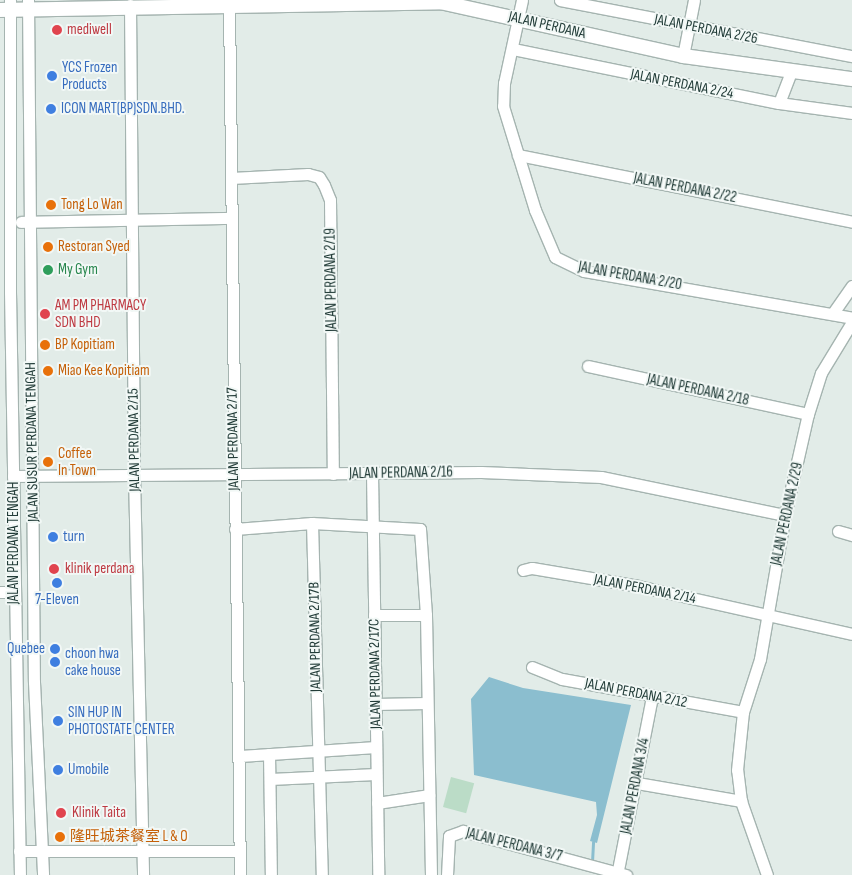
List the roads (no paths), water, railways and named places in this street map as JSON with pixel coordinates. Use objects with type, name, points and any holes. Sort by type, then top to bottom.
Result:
[{"type":"street","name":"JALAN PERDANA 2/20","points":[[522,0],[513,49],[504,83],[503,106],[546,239],[555,257],[584,271],[833,313],[852,318]]},
{"type":"street","name":"JALAN PERDANA 2/26","points":[[560,0],[852,56]]},
{"type":"street","points":[[684,56],[694,0]]},
{"type":"street","name":"JALAN PERDANA","points":[[7,7],[28,4],[440,2],[684,56],[852,79]]},
{"type":"street","name":"JALAN SUSUR PERDANA TENGAH","points":[[28,4],[28,222],[34,682],[43,875]]},
{"type":"street","name":"JALAN PERDANA 2/17","points":[[229,4],[234,474],[240,756],[240,875]]},
{"type":"street","name":"JALAN PERDANA 2/15","points":[[130,5],[130,220],[143,875]]},
{"type":"street","name":"JALAN PERDANA TENGAH","points":[[7,7],[12,223],[5,293],[13,476],[20,875]]},
{"type":"street","name":"JALAN PERDANA 2/24","points":[[513,49],[779,103],[852,113]]},
{"type":"street","points":[[779,103],[791,72]]},
{"type":"street","name":"JALAN PERDANA 2/22","points":[[518,155],[852,222]]},
{"type":"street","name":"JALAN PERDANA 2/19","points":[[231,178],[308,174],[319,178],[330,200],[333,474]]},
{"type":"street","points":[[12,223],[231,218]]},
{"type":"street","points":[[833,313],[852,286]]},
{"type":"street","name":"JALAN PERDANA 2/29","points":[[742,712],[754,684],[785,515],[808,414],[821,373],[852,322]]},
{"type":"street","name":"JALAN PERDANA 2/18","points":[[588,366],[808,414]]},
{"type":"street","name":"JALAN PERDANA 2/16","points":[[13,476],[481,472],[601,477],[785,515]]},
{"type":"street","name":"JALAN PERDANA 2/17C","points":[[372,473],[378,875]]},
{"type":"street","points":[[235,529],[312,523],[373,524],[420,528],[426,615],[431,875]]},
{"type":"street","name":"JALAN PERDANA 2/17B","points":[[312,523],[322,875]]},
{"type":"street","points":[[838,531],[852,535]]},
{"type":"street","name":"JALAN PERDANA 2/14","points":[[523,570],[532,568],[628,585],[768,613],[852,634]]},
{"type":"street","points":[[0,592],[14,592]]},
{"type":"street","points":[[374,615],[426,615]]},
{"type":"street","name":"JALAN PERDANA 2/12","points":[[532,667],[562,679],[742,712]]},
{"type":"street","name":"JALAN PERDANA 3/4","points":[[620,875],[652,697]]},
{"type":"street","points":[[375,704],[427,703]]},
{"type":"street","points":[[742,712],[737,770],[741,801],[766,875]]},
{"type":"street","points":[[240,756],[376,747]]},
{"type":"street","points":[[269,754],[270,875]]},
{"type":"street","points":[[270,779],[376,774]]},
{"type":"street","points":[[636,783],[741,801]]},
{"type":"street","points":[[377,803],[429,795]]},
{"type":"street","name":"JALAN PERDANA 3/7","points":[[447,875],[449,836],[464,831],[580,862],[620,875]]},
{"type":"street","points":[[19,851],[240,850]]},
{"type":"water","points":[[489,677],[523,688],[631,705],[597,843],[590,841],[597,815],[596,802],[474,775],[471,699]]},
{"type":"waterway","points":[[592,862],[593,842]]},
{"type":"place","name":"mediwell","points":[[57,30]]},
{"type":"place","name":"YCS Frozen Products","points":[[52,76]]},
{"type":"place","name":"ICON MART(BP)SDN.BHD.","points":[[51,109]]},
{"type":"place","name":"Tong Lo Wan","points":[[51,205]]},
{"type":"place","name":"Restoran Syed","points":[[48,247]]},
{"type":"place","name":"My Gym","points":[[48,270]]},
{"type":"place","name":"AM PM PHARMACY SDN BHD","points":[[45,314]]},
{"type":"place","name":"BP Kopitiam","points":[[45,345]]},
{"type":"place","name":"Miao Kee Kopitiam","points":[[48,371]]},
{"type":"place","name":"Coffee In Town","points":[[48,462]]},
{"type":"place","name":"turn","points":[[53,537]]},
{"type":"place","name":"klinik perdana","points":[[54,569]]},
{"type":"place","name":"7-Eleven","points":[[57,583]]},
{"type":"place","name":"Quebee","points":[[55,649]]},
{"type":"place","name":"choon hwa cake house","points":[[55,662]]},
{"type":"place","name":"SIN HUP IN PHOTOSTATE CENTER","points":[[58,721]]},
{"type":"place","name":"Umobile","points":[[58,770]]},
{"type":"place","name":"Klinik Taita","points":[[61,813]]},
{"type":"place","name":"隆旺城茶餐室 L & O","points":[[60,837]]}]
